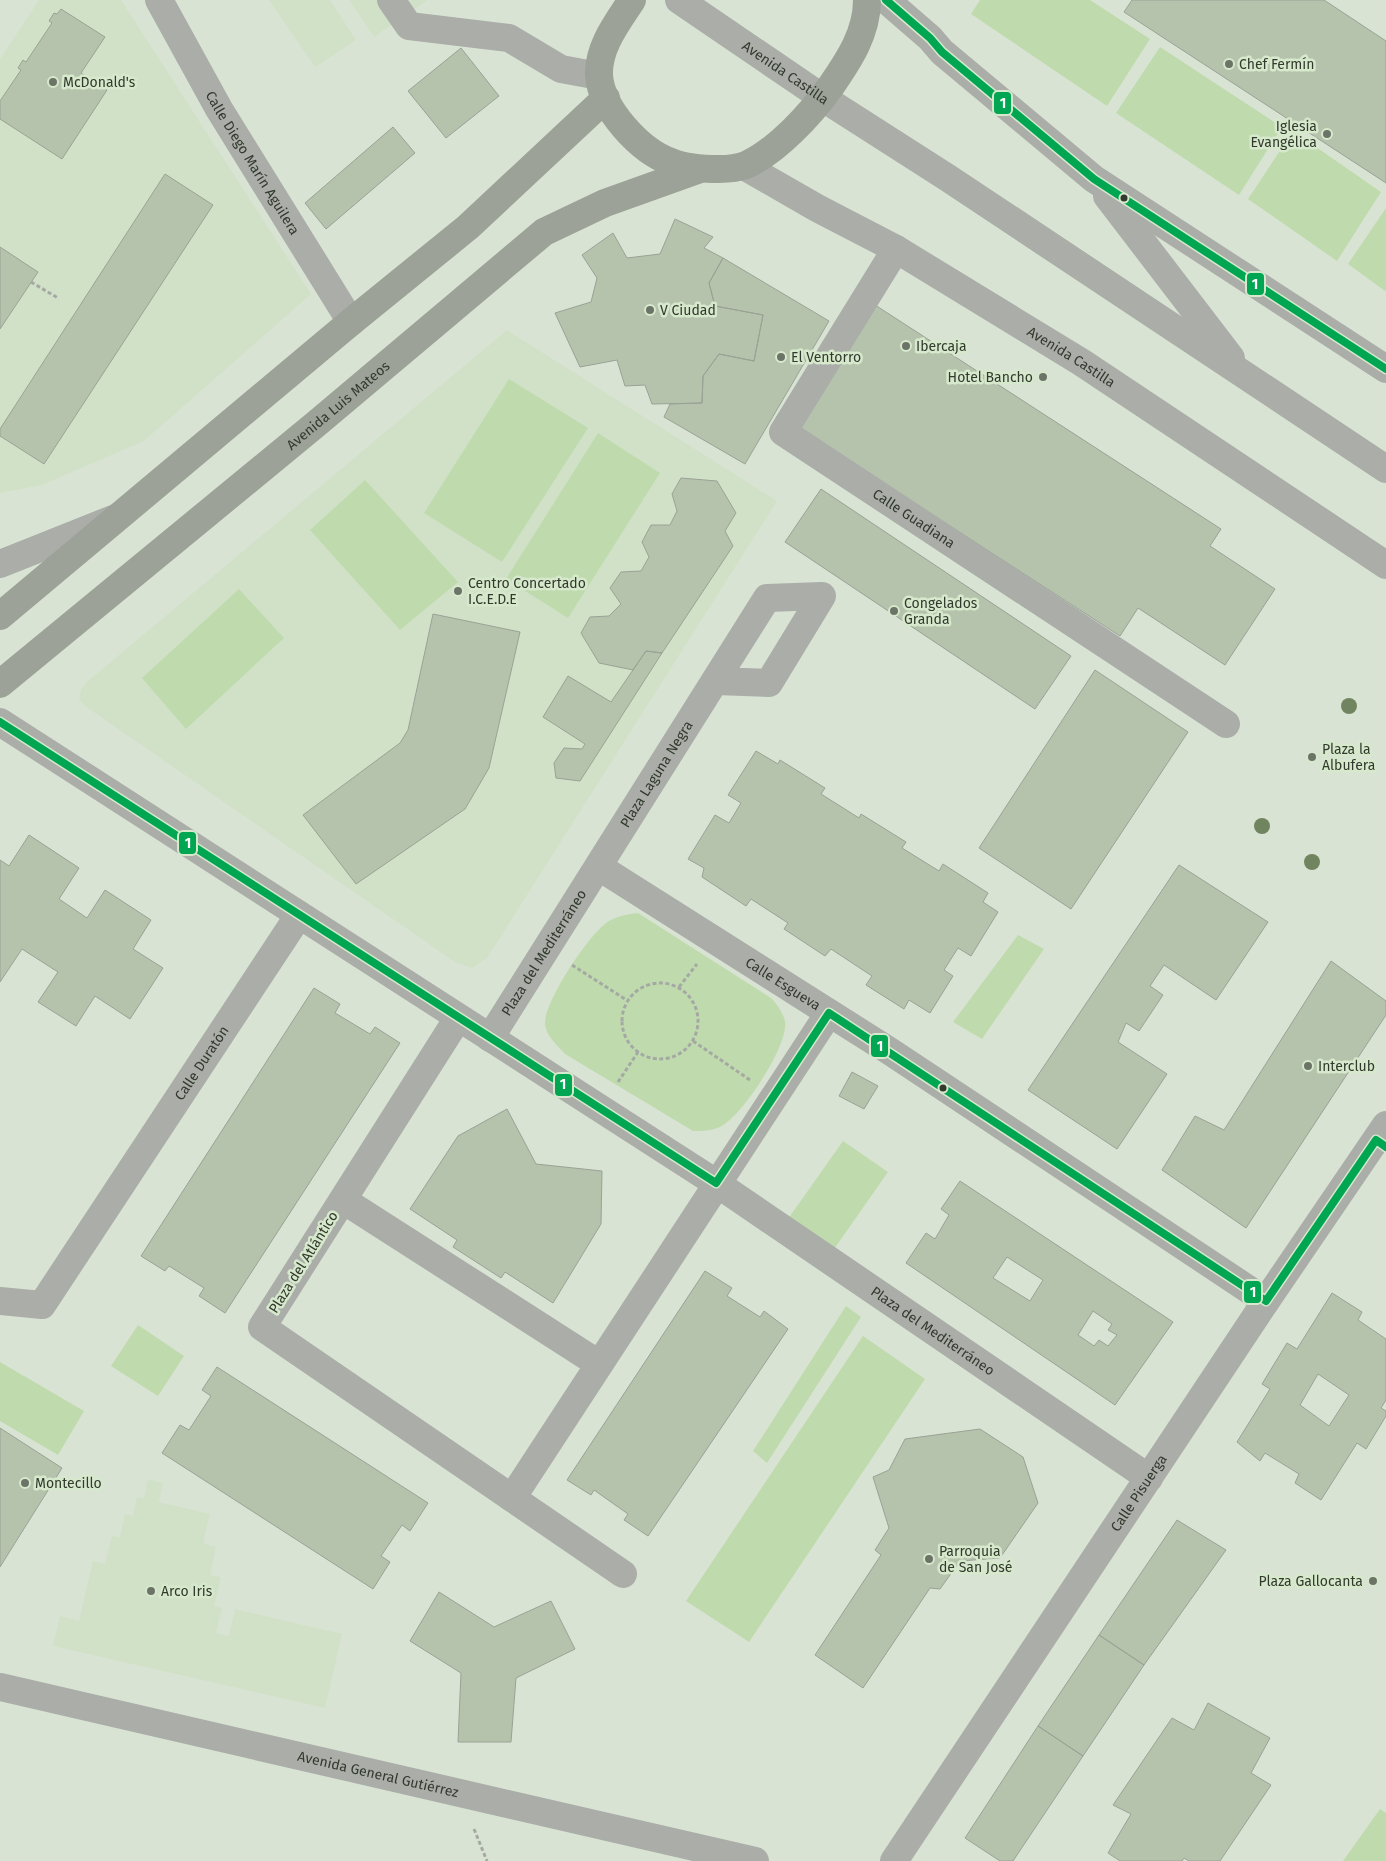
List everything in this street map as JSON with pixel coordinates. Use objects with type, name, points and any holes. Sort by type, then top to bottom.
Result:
[{"type":"highway","points":[[632,0],[606,41],[603,87],[620,125],[647,148],[670,162],[700,169],[744,166],[777,146],[822,98],[858,42],[867,10],[866,0]]},
{"type":"highway","points":[[0,616],[351,322],[468,227],[603,87]]},
{"type":"highway","name":"Avenida Luis Mateos","points":[[0,684],[316,424],[544,232],[605,203],[700,169]]},
{"type":"street","name":"Calle Diego Marín Aguilera","points":[[159,0],[219,109],[351,322]]},
{"type":"street","points":[[391,0],[408,26],[509,38],[561,69],[603,87]]},
{"type":"street","name":"Avenida Castilla","points":[[679,0],[822,98],[1386,468]]},
{"type":"street","name":"Avenida Castilla","points":[[886,0],[930,38],[942,52],[1094,179],[1386,369]]},
{"type":"street","name":"Avenida Castilla","points":[[744,166],[817,208],[896,249],[1081,362],[1386,565]]},
{"type":"street","name":"Avenida Castilla","points":[[1094,179],[1243,374]]},
{"type":"street","name":"Calle Guadiana","points":[[896,249],[783,432],[1226,724]]},
{"type":"street","points":[[0,564],[119,516]]},
{"type":"street","name":"Plaza Laguna Negra","points":[[599,867],[716,681]]},
{"type":"street","name":"Plaza del Mediterráneo","points":[[0,722],[716,1183],[1149,1478]]},
{"type":"street","name":"Calle Esgueva","points":[[599,867],[829,1013],[1266,1301]]},
{"type":"street","name":"Plaza del Mediterráneo","points":[[490,1038],[599,867]]},
{"type":"street","name":"Calle Duratón","points":[[0,1301],[42,1305],[299,915]]},
{"type":"street","points":[[512,1498],[716,1183],[829,1013]]},
{"type":"street","name":"Plaza del Atlántico","points":[[458,1018],[262,1327],[623,1574]]},
{"type":"street","name":"Calle Pisuerga","points":[[894,1861],[1266,1301],[1383,1138]]},
{"type":"street","points":[[343,1200],[599,1364]]},
{"type":"street","name":"Avenida General Gutiérrez","points":[[0,1686],[754,1861]]},
{"type":"path","points":[[31,282],[58,298]]},
{"type":"path","points":[[563,960],[628,1001]]},
{"type":"path","points":[[656,982],[668,983],[679,987],[689,995],[695,1005],[698,1024],[693,1041],[674,1056],[662,1059],[649,1057],[638,1052],[624,1034],[623,1011],[628,1001],[636,992],[656,982]]},
{"type":"path","points":[[693,1041],[774,1095]]},
{"type":"path","points":[[602,1110],[610,1094],[638,1052]]},
{"type":"shaded area","points":[[39,0],[121,0],[311,294],[144,441],[42,485],[0,493],[0,59]]},
{"type":"shaded area","points":[[269,0],[330,0],[356,40],[315,67]]},
{"type":"shaded area","points":[[349,0],[428,0],[374,37]]},
{"type":"shaded area","name":"Centro Concertado I.C.E.D.E","points":[[507,330],[777,501],[487,958],[472,968],[455,962],[85,706],[79,699],[81,689],[88,681]]},
{"type":"shaded area","name":"Arco Iris","points":[[148,1479],[163,1483],[159,1502],[210,1514],[203,1543],[216,1547],[210,1575],[221,1577],[214,1606],[222,1608],[216,1633],[229,1636],[235,1609],[342,1634],[325,1708],[53,1646],[60,1616],[79,1621],[93,1561],[105,1564],[112,1536],[120,1537],[125,1514],[133,1516],[137,1497],[144,1498]]},
{"type":"green space","points":[[980,0],[1090,0],[1150,39],[1107,106],[971,14]]},
{"type":"green space","points":[[1160,47],[1282,127],[1239,195],[1116,113]]},
{"type":"green space","points":[[1293,131],[1381,192],[1337,261],[1248,199]]},
{"type":"green space","points":[[1386,208],[1386,290],[1385,291],[1348,264]]},
{"type":"green space","points":[[509,379],[588,428],[502,562],[424,513]]},
{"type":"green space","points":[[598,433],[660,473],[568,618],[506,579]]},
{"type":"green space","points":[[365,480],[458,582],[400,630],[310,530]]},
{"type":"green space","points":[[239,589],[284,638],[186,729],[142,678]]},
{"type":"green space","points":[[638,913],[771,998],[780,1009],[784,1018],[784,1032],[780,1045],[764,1076],[744,1105],[734,1116],[718,1128],[706,1131],[693,1131],[565,1054],[547,1032],[545,1023],[552,999],[580,952],[591,938],[609,921]]},
{"type":"green space","points":[[1018,935],[1044,949],[982,1039],[953,1022]]},
{"type":"green space","points":[[843,1141],[888,1172],[832,1252],[788,1219]]},
{"type":"green space","points":[[846,1306],[861,1317],[767,1463],[753,1451]]},
{"type":"green space","points":[[138,1325],[184,1356],[158,1396],[111,1366]]},
{"type":"green space","points":[[863,1336],[925,1379],[749,1642],[686,1601]]},
{"type":"green space","points":[[0,1362],[84,1411],[58,1455],[0,1421]]},
{"type":"green space","points":[[1380,1809],[1386,1813],[1386,1861],[1343,1861]]},
{"type":"building","points":[[1132,0],[1324,0],[1386,41],[1386,183],[1124,12]]},
{"type":"building","name":"McDonald's","points":[[61,9],[105,37],[81,73],[107,90],[62,159],[0,119],[0,101],[21,70],[18,68],[23,60],[26,62],[52,23],[49,21],[54,13],[57,14]]},
{"type":"building","points":[[461,48],[499,96],[446,138],[408,91]]},
{"type":"building","points":[[393,127],[415,153],[326,229],[305,203]]},
{"type":"building","points":[[165,174],[213,205],[44,464],[0,436],[0,429]]},
{"type":"building","name":"V Ciudad","points":[[675,219],[713,237],[704,248],[723,258],[709,283],[715,306],[763,315],[754,361],[719,354],[703,376],[702,403],[652,404],[645,385],[625,386],[617,360],[580,367],[555,313],[591,302],[597,278],[582,255],[613,233],[627,258],[660,254]]},
{"type":"building","points":[[0,247],[38,272],[0,329]]},
{"type":"building","name":"El Ventorro","points":[[723,258],[829,321],[745,464],[664,417],[670,404],[702,403],[703,376],[719,354],[754,361],[763,315],[715,306],[709,283]]},
{"type":"building","points":[[872,303],[1221,529],[1210,546],[1275,589],[1225,665],[1138,608],[1120,636],[794,425]]},
{"type":"building","points":[[681,478],[717,481],[736,513],[725,531],[733,546],[662,653],[646,651],[633,670],[599,663],[581,633],[590,617],[609,616],[621,604],[610,588],[621,572],[641,571],[649,557],[642,542],[651,525],[670,525],[677,511],[672,494]]},
{"type":"building","points":[[821,489],[1071,656],[1035,709],[785,542]]},
{"type":"building","points":[[433,614],[520,632],[489,768],[465,809],[356,884],[303,815],[400,743],[408,730]]},
{"type":"building","points":[[646,651],[662,653],[580,781],[556,778],[554,763],[564,748],[582,749],[585,744],[543,717],[568,676],[611,702]]},
{"type":"building","points":[[1095,670],[1188,732],[1071,909],[979,848]]},
{"type":"building","points":[[756,751],[778,764],[780,760],[825,788],[821,794],[859,818],[861,814],[906,842],[902,848],[939,871],[943,864],[988,893],[983,902],[998,912],[971,956],[958,948],[944,970],[953,976],[930,1013],[909,1000],[904,1009],[866,985],[872,976],[831,949],[825,956],[784,929],[788,923],[751,899],[746,906],[702,877],[704,868],[688,859],[715,815],[729,823],[741,803],[728,795]]},
{"type":"building","points":[[29,835],[79,868],[59,899],[87,918],[105,890],[151,920],[133,949],[163,968],[130,1019],[95,996],[76,1026],[38,1002],[58,972],[22,949],[0,982],[0,860],[9,866]]},
{"type":"building","points":[[1179,865],[1268,922],[1216,1000],[1164,965],[1150,986],[1163,995],[1139,1031],[1126,1023],[1118,1042],[1167,1074],[1117,1149],[1028,1090]]},
{"type":"building","name":"Interclub","points":[[1331,961],[1386,1001],[1386,1015],[1246,1228],[1162,1170],[1195,1116],[1224,1130]]},
{"type":"building","points":[[314,988],[340,1004],[335,1013],[370,1034],[375,1027],[400,1043],[225,1313],[199,1296],[204,1288],[169,1266],[165,1271],[141,1256]]},
{"type":"building","points":[[852,1072],[878,1086],[864,1109],[839,1096]]},
{"type":"building","points":[[507,1109],[536,1164],[602,1171],[601,1224],[553,1303],[505,1272],[501,1278],[453,1247],[457,1240],[410,1209],[458,1136]]},
{"type":"building","points":[[960,1181],[1173,1322],[1115,1405],[906,1263],[926,1233],[935,1239],[949,1215],[941,1209]],"holes":[[[1007,1257],[1043,1280],[1030,1301],[993,1278]],[[1093,1311],[1112,1324],[1108,1330],[1117,1335],[1108,1346],[1099,1340],[1094,1346],[1078,1335]]]},
{"type":"building","points":[[705,1271],[732,1288],[727,1296],[760,1317],[764,1311],[788,1329],[648,1536],[624,1520],[628,1514],[594,1490],[591,1495],[567,1480]]},
{"type":"building","points":[[1332,1293],[1362,1312],[1358,1320],[1386,1339],[1386,1400],[1381,1408],[1386,1411],[1386,1416],[1366,1449],[1357,1443],[1321,1500],[1295,1483],[1299,1474],[1265,1453],[1260,1461],[1237,1442],[1270,1389],[1262,1384],[1287,1343],[1297,1349]],"holes":[[[1318,1374],[1349,1395],[1329,1426],[1300,1405]]]},
{"type":"building","points":[[217,1367],[428,1503],[410,1531],[402,1525],[381,1556],[390,1562],[373,1589],[162,1453],[180,1425],[189,1430],[211,1396],[202,1390]]},
{"type":"building","points":[[0,1428],[62,1468],[0,1567]]},
{"type":"building","name":"Parroquia de San José","points":[[980,1429],[1023,1457],[1038,1503],[1000,1558],[960,1561],[940,1589],[930,1588],[863,1688],[815,1655],[881,1555],[875,1550],[889,1528],[873,1477],[889,1470],[905,1439]]},
{"type":"building","points":[[1177,1520],[1226,1550],[1144,1665],[1099,1635]]},
{"type":"building","points":[[439,1592],[494,1627],[551,1601],[575,1649],[516,1678],[511,1742],[458,1742],[461,1673],[410,1641]]},
{"type":"building","points":[[1099,1635],[1144,1665],[1083,1756],[1038,1726]]},
{"type":"building","points":[[1208,1703],[1270,1738],[1251,1773],[1271,1785],[1220,1861],[1189,1861],[1184,1858],[1182,1861],[1120,1861],[1108,1853],[1131,1814],[1113,1805],[1172,1718],[1194,1730]]},
{"type":"building","points":[[1038,1726],[1083,1756],[1013,1861],[1000,1861],[965,1838]]},
{"type":"transit line","name":"1","points":[[886,0],[930,38],[942,52],[1094,179],[1386,369]]},
{"type":"transit line","name":"1","points":[[0,722],[716,1183],[829,1013],[1266,1301],[1376,1140],[1386,1147]]},
{"type":"place","name":"Chef Fermín","points":[[1229,64]]},
{"type":"place","name":"McDonald's","points":[[53,82]]},
{"type":"place","name":"Iglesia Evangélica","points":[[1327,134]]},
{"type":"place","name":"V Ciudad","points":[[650,310]]},
{"type":"place","name":"Ibercaja","points":[[906,346]]},
{"type":"place","name":"El Ventorro","points":[[781,357]]},
{"type":"place","name":"Hotel Bancho","points":[[1043,377]]},
{"type":"place","name":"Centro Concertado I.C.E.D.E","points":[[458,591]]},
{"type":"place","name":"Congelados Granda","points":[[894,611]]},
{"type":"place","name":"Plaza la Albufera","points":[[1312,757]]},
{"type":"place","name":"Interclub","points":[[1308,1066]]},
{"type":"place","name":"Montecillo","points":[[25,1483]]},
{"type":"place","name":"Parroquia de San José","points":[[929,1559]]},
{"type":"place","name":"Plaza Gallocanta","points":[[1373,1581]]},
{"type":"place","name":"Arco Iris","points":[[151,1591]]}]
